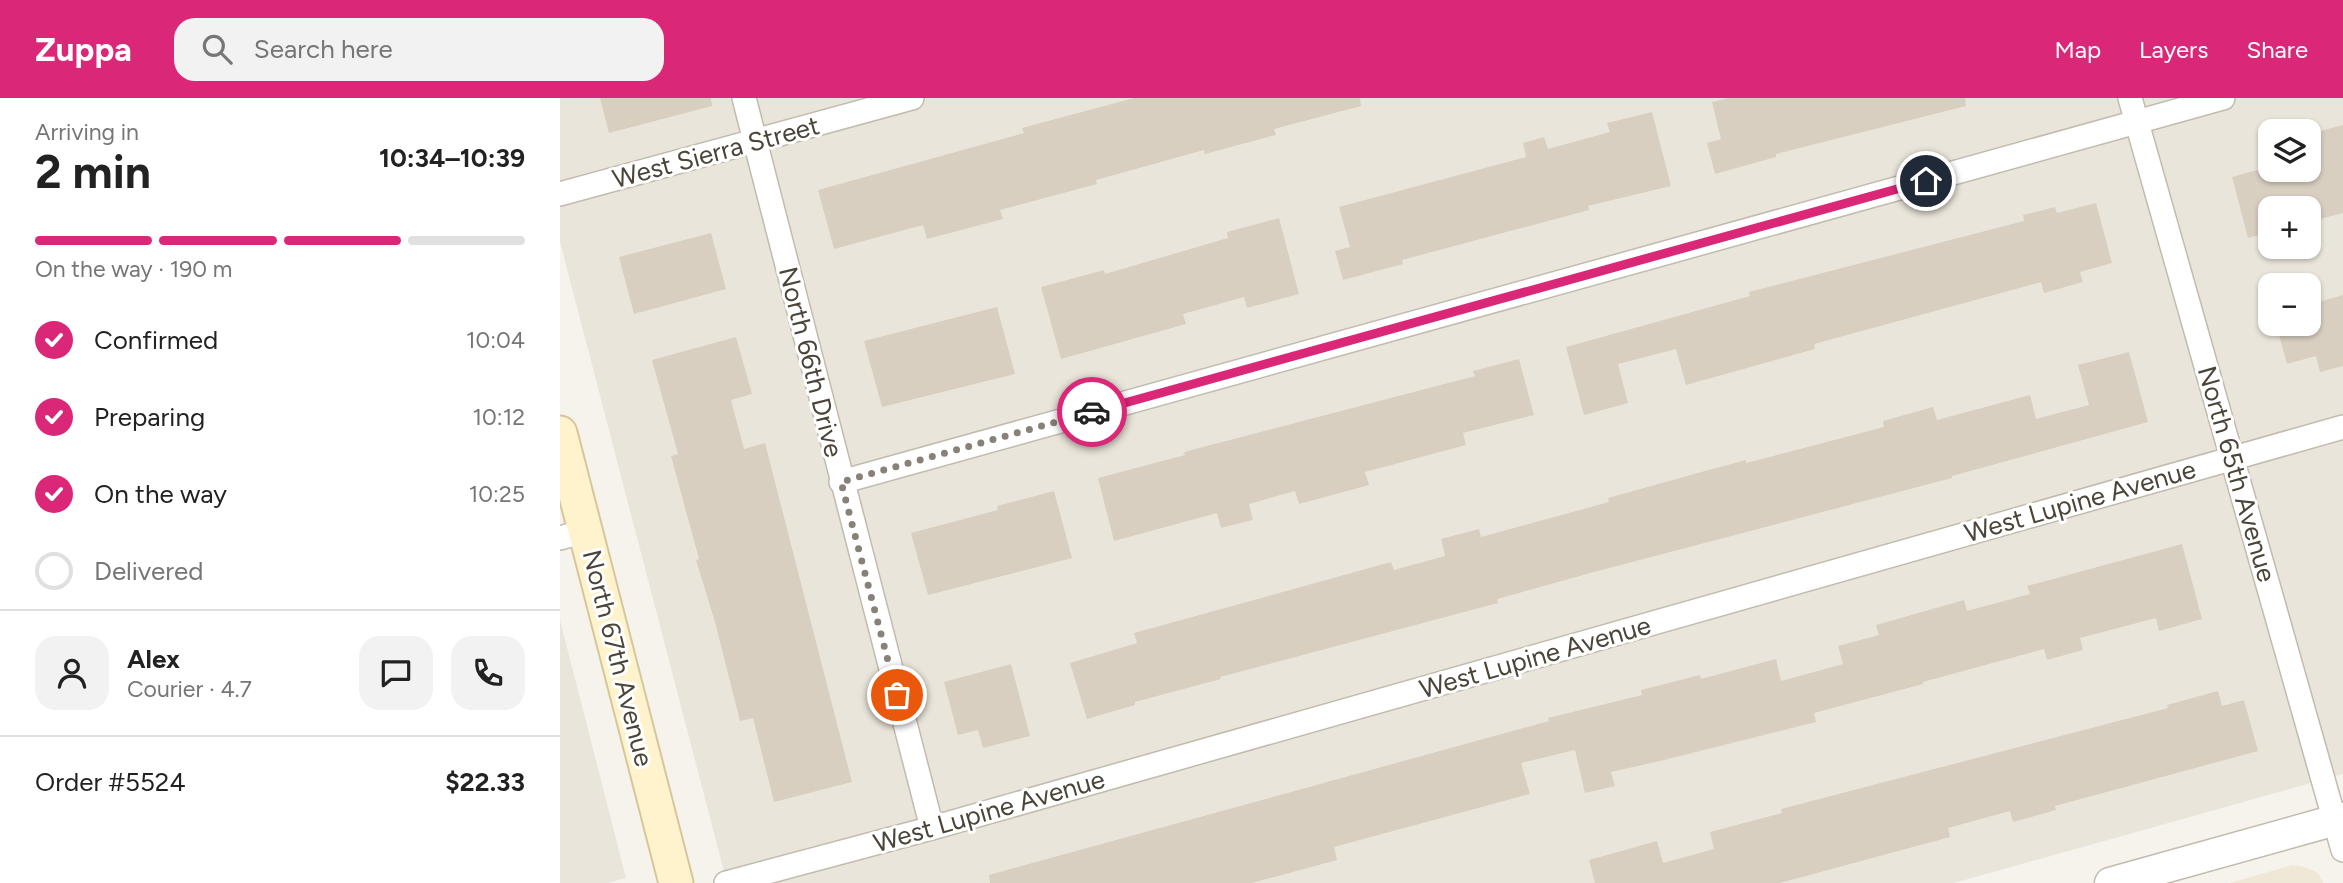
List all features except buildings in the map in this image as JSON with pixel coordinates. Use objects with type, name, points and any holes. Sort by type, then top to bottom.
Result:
[{"type":"main road","name":"North 67th Avenue","points":[[560,433],[573,534],[677,883]]},
{"type":"street","name":"North 66th Drive","points":[[744,98],[932,828]]},
{"type":"street","name":"West Sierra Street","points":[[560,194],[912,98]]},
{"type":"street","name":"North 65th Avenue","points":[[2130,98],[2339,819],[2343,850]]},
{"type":"street","points":[[841,482],[2223,98]]},
{"type":"street","name":"West Lupine Avenue","points":[[726,883],[932,828],[2343,427]]},
{"type":"street","points":[[2110,883],[2339,819]]},
{"type":"shaded area","points":[[560,98],[2343,98],[2343,774],[1954,883],[727,883],[560,242]]},
{"type":"shaded area","points":[[560,620],[626,878],[608,883],[560,883]]},
{"type":"shaded area","points":[[2292,865],[2318,873],[2323,883],[2230,883]]},
{"type":"way so far","points":[[897,695],[841,482],[1092,412]]},
{"type":"route","points":[[1092,412],[1926,181]]}]
